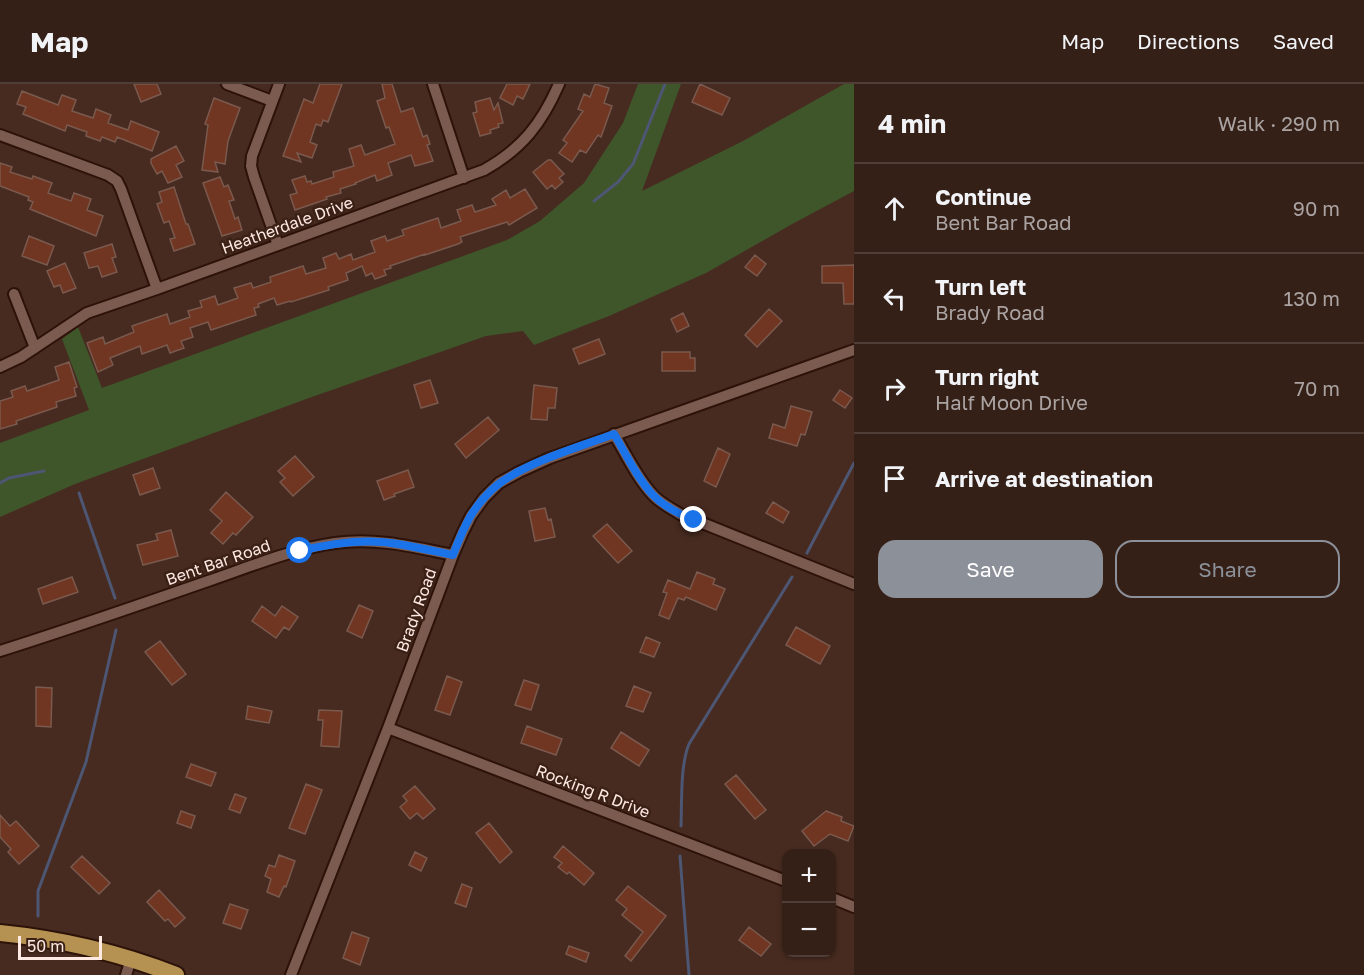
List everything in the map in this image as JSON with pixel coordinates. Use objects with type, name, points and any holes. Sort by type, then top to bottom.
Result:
[{"type":"main road","points":[[0,933],[52,940],[88,948],[128,967],[176,975]]},
{"type":"street","points":[[227,84],[272,101]]},
{"type":"street","points":[[278,245],[251,166],[252,156],[279,84]]},
{"type":"street","points":[[433,84],[464,178]]},
{"type":"street","name":"Heatherdale Drive","points":[[0,367],[21,357],[87,313],[484,170],[499,162],[524,140],[545,113],[559,84]]},
{"type":"street","points":[[0,135],[108,176],[121,178],[124,197],[157,289]]},
{"type":"street","points":[[14,294],[35,348]]},
{"type":"street","name":"Brady Road","points":[[291,975],[453,555],[471,516],[484,498],[499,483],[550,458],[854,350]]},
{"type":"street","points":[[614,434],[645,485],[666,506],[680,514],[854,584]]},
{"type":"street","name":"Bent Bar Road","points":[[0,651],[281,556],[336,543],[396,543],[453,555]]},
{"type":"street","name":"Rocking R Drive","points":[[388,728],[782,879]]},
{"type":"street","points":[[836,900],[854,907]]},
{"type":"green space","points":[[638,84],[681,84],[642,191],[743,141],[844,84],[854,84],[854,191],[706,273],[609,316],[534,345],[523,331],[486,336],[75,484],[0,517],[0,443],[89,410],[62,339],[78,327],[102,388],[507,240],[540,221],[584,183],[623,123]]},
{"type":"building","points":[[134,84],[157,84],[161,94],[141,102]]},
{"type":"building","points":[[320,84],[342,84],[328,122],[323,120],[321,126],[316,124],[310,142],[317,145],[312,158],[297,153],[301,162],[283,156],[304,99],[313,103]]},
{"type":"building","points":[[382,84],[392,84],[401,112],[413,108],[423,137],[427,135],[430,144],[427,145],[433,161],[415,166],[411,155],[388,163],[392,175],[377,181],[375,175],[340,189],[341,193],[295,210],[290,195],[297,193],[292,180],[305,176],[307,182],[311,181],[312,184],[334,177],[333,172],[354,166],[349,149],[361,145],[365,155],[395,144],[389,127],[386,128],[377,101],[385,98]]},
{"type":"building","points":[[507,84],[530,84],[523,99],[517,96],[513,105],[500,98]]},
{"type":"building","points":[[595,84],[609,88],[604,103],[612,106],[601,137],[598,135],[586,153],[580,150],[572,162],[559,153],[567,143],[563,140],[583,111],[578,109],[584,94],[590,97]]},
{"type":"building","points":[[700,84],[730,98],[722,115],[692,102]]},
{"type":"building","points":[[22,91],[58,105],[62,95],[76,100],[72,111],[93,118],[96,109],[111,115],[108,123],[128,130],[131,121],[159,132],[152,151],[117,137],[115,142],[102,137],[100,141],[86,136],[87,132],[67,125],[65,131],[23,114],[26,107],[17,104]]},
{"type":"building","points":[[214,98],[240,108],[228,141],[225,164],[215,162],[218,172],[202,170],[208,125],[205,124]]},
{"type":"building","points":[[490,98],[494,110],[498,103],[503,123],[490,130],[491,133],[480,136],[473,113],[477,112],[475,102]]},
{"type":"building","points":[[176,146],[184,161],[176,165],[182,177],[168,183],[162,171],[157,174],[151,159]]},
{"type":"building","points":[[551,160],[564,174],[559,178],[563,182],[555,189],[552,185],[547,189],[533,172]]},
{"type":"building","points":[[0,163],[12,167],[10,172],[32,179],[33,176],[52,183],[48,193],[71,201],[74,193],[91,199],[87,210],[103,216],[96,236],[30,209],[33,202],[28,200],[29,197],[0,186]]},
{"type":"building","points":[[220,177],[224,187],[228,185],[234,200],[229,201],[235,219],[238,217],[242,230],[222,236],[203,183]]},
{"type":"building","points":[[174,187],[195,244],[174,251],[170,239],[175,238],[169,221],[164,223],[157,204],[162,202],[159,192]]},
{"type":"building","points":[[525,189],[537,208],[509,225],[507,222],[460,237],[462,242],[458,244],[390,266],[391,268],[384,270],[386,275],[375,279],[372,273],[366,276],[362,266],[346,273],[348,280],[328,287],[329,290],[277,305],[274,298],[258,304],[259,307],[254,308],[256,315],[211,330],[208,322],[190,328],[193,337],[181,341],[184,348],[170,353],[167,345],[142,354],[140,346],[110,358],[113,365],[98,372],[87,343],[103,337],[105,344],[134,332],[132,326],[167,314],[170,324],[190,317],[188,311],[202,307],[200,301],[215,296],[218,305],[238,298],[234,288],[251,283],[253,288],[271,282],[270,277],[303,266],[306,274],[326,268],[323,258],[336,253],[339,259],[351,254],[353,260],[375,252],[371,241],[385,236],[387,241],[404,235],[402,230],[438,218],[441,228],[461,221],[457,210],[472,205],[475,212],[496,205],[492,199],[506,190],[510,198]]},
{"type":"building","points":[[29,236],[54,246],[47,265],[22,256]]},
{"type":"building","points":[[112,244],[116,257],[112,258],[117,272],[102,277],[98,266],[89,268],[84,253]]},
{"type":"building","points":[[755,255],[766,264],[757,276],[745,267]]},
{"type":"building","points":[[65,263],[76,288],[63,293],[60,285],[54,287],[47,271]]},
{"type":"building","points":[[854,265],[854,304],[844,304],[843,283],[822,283],[822,266]]},
{"type":"building","points":[[769,309],[782,321],[757,347],[745,335]]},
{"type":"building","points":[[683,313],[689,326],[677,332],[671,319]]},
{"type":"building","points":[[599,339],[605,354],[579,364],[573,349]]},
{"type":"building","points":[[662,352],[690,352],[690,358],[695,358],[695,371],[662,371]]},
{"type":"building","points":[[69,362],[77,387],[74,388],[76,396],[56,402],[57,407],[0,429],[0,401],[13,397],[11,391],[25,386],[27,391],[59,380],[55,367]]},
{"type":"building","points":[[430,380],[438,403],[421,408],[414,385]]},
{"type":"building","points":[[534,385],[557,388],[555,408],[548,408],[547,420],[531,419]]},
{"type":"building","points":[[840,390],[852,398],[845,408],[833,400]]},
{"type":"building","points":[[791,406],[812,412],[805,435],[801,434],[797,446],[769,438],[773,424],[785,428]]},
{"type":"building","points":[[488,417],[499,430],[466,458],[455,444]]},
{"type":"building","points":[[718,448],[730,454],[716,487],[704,481]]},
{"type":"building","points":[[295,456],[314,477],[293,496],[280,482],[285,478],[278,471]]},
{"type":"building","points":[[153,468],[160,488],[140,495],[133,475]]},
{"type":"building","points":[[408,470],[414,487],[384,500],[377,481]]},
{"type":"building","points":[[226,492],[253,517],[236,535],[233,533],[223,544],[211,533],[222,521],[210,510]]},
{"type":"building","points":[[773,502],[789,512],[783,523],[766,513]]},
{"type":"building","points":[[545,508],[548,520],[551,519],[555,537],[535,541],[529,511]]},
{"type":"building","points":[[607,524],[632,551],[618,563],[593,536]]},
{"type":"building","points":[[171,530],[178,556],[143,565],[137,545],[158,540],[156,534]]},
{"type":"building","points":[[697,572],[715,579],[713,584],[725,589],[716,610],[686,597],[684,600],[678,598],[669,619],[659,615],[667,593],[663,592],[668,580],[690,589]]},
{"type":"building","points":[[72,577],[78,592],[43,604],[38,589]]},
{"type":"building","points":[[359,605],[373,611],[362,638],[347,631]]},
{"type":"building","points":[[262,606],[275,616],[282,606],[298,617],[289,630],[284,627],[276,638],[252,621]]},
{"type":"building","points":[[796,627],[830,646],[820,664],[786,645]]},
{"type":"building","points":[[646,637],[660,643],[654,657],[640,652]]},
{"type":"building","points":[[160,641],[186,674],[172,685],[145,652]]},
{"type":"building","points":[[447,676],[462,682],[450,715],[435,710]]},
{"type":"building","points":[[524,680],[539,685],[531,710],[515,705]]},
{"type":"building","points":[[634,686],[651,693],[643,712],[626,706]]},
{"type":"building","points":[[36,687],[52,688],[51,727],[36,726]]},
{"type":"building","points":[[248,706],[272,711],[269,723],[246,719]]},
{"type":"building","points":[[319,710],[342,711],[339,747],[321,746],[323,720],[318,720]]},
{"type":"building","points":[[527,726],[562,739],[556,755],[521,743]]},
{"type":"building","points":[[621,732],[649,750],[639,766],[611,748]]},
{"type":"building","points":[[191,764],[216,773],[211,786],[186,777]]},
{"type":"building","points":[[736,775],[766,810],[755,819],[725,784]]},
{"type":"building","points":[[306,784],[322,790],[305,834],[289,828]]},
{"type":"building","points":[[415,786],[435,809],[423,819],[417,813],[410,819],[400,807],[407,801],[403,796]]},
{"type":"building","points":[[235,794],[246,798],[240,813],[229,809]]},
{"type":"building","points":[[181,811],[195,816],[191,828],[177,823]]},
{"type":"building","points":[[826,811],[842,817],[841,821],[854,826],[848,841],[830,834],[814,846],[802,831]]},
{"type":"building","points":[[0,815],[10,826],[16,821],[39,846],[19,864],[8,852],[11,849],[0,837]]},
{"type":"building","points":[[489,823],[512,852],[500,863],[476,833]]},
{"type":"building","points":[[563,846],[594,873],[584,885],[569,872],[567,874],[558,867],[562,863],[554,857]]},
{"type":"building","points":[[415,852],[427,858],[421,871],[409,865]]},
{"type":"building","points":[[279,855],[295,861],[286,887],[284,886],[279,897],[267,892],[271,879],[265,876],[269,865],[275,867]]},
{"type":"building","points":[[82,856],[110,883],[99,894],[71,867]]},
{"type":"building","points":[[462,884],[472,888],[466,907],[455,903]]},
{"type":"building","points":[[628,886],[666,916],[631,961],[625,956],[643,932],[622,915],[627,909],[616,900]]},
{"type":"building","points":[[159,890],[185,918],[175,927],[168,919],[165,921],[147,902]]},
{"type":"building","points":[[230,904],[248,910],[241,929],[223,923]]},
{"type":"building","points":[[749,927],[771,944],[761,956],[739,940]]},
{"type":"building","points":[[352,932],[369,938],[360,965],[343,958]]},
{"type":"building","points":[[569,946],[589,953],[586,962],[566,954]]},
{"type":"waterway","points":[[594,201],[618,182],[633,164],[665,84]]},
{"type":"waterway","points":[[807,553],[854,463]]},
{"type":"waterway","points":[[0,483],[9,478],[44,471]]},
{"type":"waterway","points":[[79,493],[115,598]]},
{"type":"waterway","points":[[681,826],[683,773],[689,744],[792,577]]},
{"type":"waterway","points":[[38,916],[38,891],[86,762],[116,630]]},
{"type":"waterway","points":[[680,856],[689,975]]},
{"type":"route","points":[[300,551],[336,543],[365,542],[396,543],[453,555],[471,516],[499,483],[550,458],[614,434],[654,496],[666,506],[694,520]]}]
